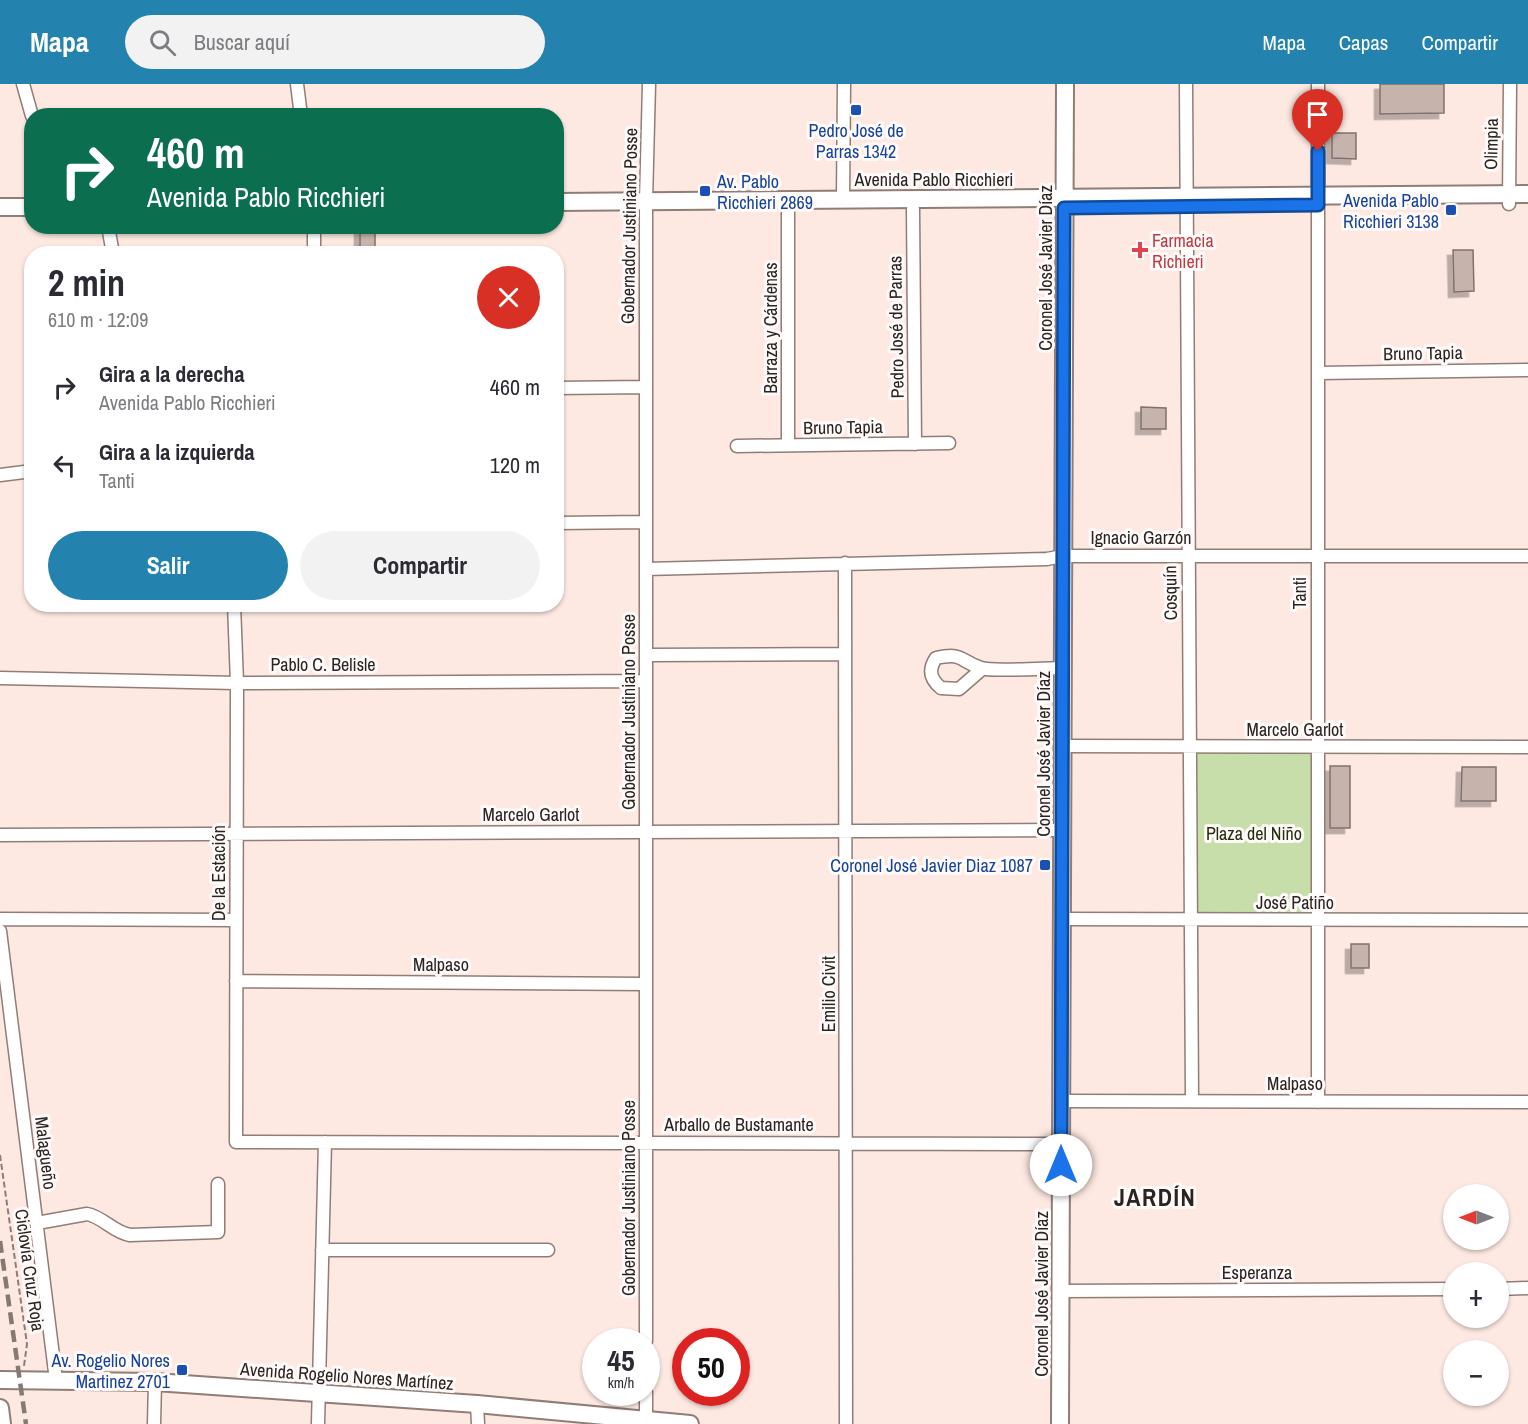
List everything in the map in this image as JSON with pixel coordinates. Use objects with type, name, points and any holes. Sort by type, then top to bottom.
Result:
[{"type":"main road","name":"Coronel José Javier Díaz","points":[[1060,1424],[1065,84]]},
{"type":"main road","name":"Avenida Pablo Ricchieri","points":[[564,202],[788,210],[913,209],[1064,203],[1509,199],[1528,194]]},
{"type":"main road","name":"Avenida Pablo Ricchieri","points":[[564,211],[646,206],[843,199],[1064,203]]},
{"type":"main road","name":"Avenida Pablo Ricchieri","points":[[1509,199],[1528,204]]},
{"type":"main road","points":[[0,207],[24,207]]},
{"type":"main road","points":[[0,215],[24,215]]},
{"type":"main road","name":"Avenida Rogelio Nores Martínez","points":[[0,1380],[155,1382],[477,1404],[646,1423],[690,1424]]},
{"type":"main road","points":[[0,1408],[2,1424]]},
{"type":"street","points":[[23,84],[30,108]]},
{"type":"street","points":[[297,84],[300,108]]},
{"type":"street","name":"Gobernador Justiniano Posse","points":[[646,1328],[646,206],[649,84]]},
{"type":"street","points":[[843,199],[844,84]]},
{"type":"street","name":"Cosquín","points":[[1186,84],[1192,1101]]},
{"type":"street","name":"Tanti","points":[[1318,84],[1318,1102]]},
{"type":"street","name":"Olimpia","points":[[1509,199],[1510,84]]},
{"type":"street","name":"Pedro José de Parras","points":[[913,209],[915,444]]},
{"type":"street","name":"Barraza y Cárdenas","points":[[788,210],[788,445]]},
{"type":"street","name":"Bruno Tapia","points":[[1318,373],[1528,370]]},
{"type":"street","points":[[564,388],[646,387]]},
{"type":"street","name":"Bruno Tapia","points":[[737,446],[949,443]]},
{"type":"street","points":[[0,476],[24,472]]},
{"type":"street","points":[[564,522],[646,522]]},
{"type":"street","name":"Ignacio Garzón","points":[[646,568],[1047,559],[1063,556],[1528,556]]},
{"type":"street","name":"Emilio Civit","points":[[845,563],[846,1424]]},
{"type":"street","name":"De la Estación","points":[[234,612],[237,683],[236,1142]]},
{"type":"street","points":[[647,655],[844,654]]},
{"type":"street","points":[[982,669],[1063,668]]},
{"type":"street","name":"Pablo C. Belisle","points":[[0,678],[237,683],[646,681]]},
{"type":"street","name":"Marcelo Garlot","points":[[1062,746],[1528,747]]},
{"type":"street","name":"Marcelo Garlot","points":[[0,835],[236,832],[1062,830]]},
{"type":"street","points":[[0,919],[236,920]]},
{"type":"street","name":"José Patiño","points":[[1062,919],[1528,920]]},
{"type":"street","name":"Malagueño","points":[[0,931],[56,1380]]},
{"type":"street","name":"Malpaso","points":[[236,981],[646,984]]},
{"type":"street","name":"Malpaso","points":[[1061,1101],[1528,1102]]},
{"type":"street","name":"Arballo de Bustamante","points":[[236,1142],[1061,1144]]},
{"type":"street","points":[[318,1424],[325,1142]]},
{"type":"street","points":[[37,1223],[87,1214],[95,1216],[119,1233],[130,1235],[218,1232],[218,1184]]},
{"type":"street","points":[[322,1250],[548,1250]]},
{"type":"street","points":[[1509,1288],[1528,1288]]},
{"type":"street","name":"Esperanza","points":[[1060,1291],[1443,1289]]},
{"type":"street","points":[[154,1424],[155,1382]]},
{"type":"street","points":[[477,1404],[478,1424]]},
{"type":"street","points":[[646,1406],[646,1423]]},
{"type":"path","name":"Ciclovía Cruz Roja","points":[[0,1155],[27,1344],[21,1380]]},
{"type":"green space","name":"Plaza del Niño","points":[[1190,747],[1318,747],[1317,920],[1191,919]]},
{"type":"building","points":[[1380,84],[1444,84],[1444,113],[1380,114]]},
{"type":"building","points":[[1332,133],[1356,133],[1356,159],[1332,158]]},
{"type":"building","points":[[360,234],[375,234],[375,246],[360,246]]},
{"type":"building","points":[[1453,250],[1473,250],[1474,291],[1454,292]]},
{"type":"building","points":[[1141,407],[1166,408],[1166,429],[1141,429]]},
{"type":"building","points":[[1330,766],[1350,766],[1350,828],[1330,828]]},
{"type":"building","points":[[1462,767],[1496,767],[1496,801],[1461,801]]},
{"type":"building","points":[[1351,944],[1369,944],[1369,968],[1351,968]]},
{"type":"railway","points":[[0,1241],[26,1424]]},
{"type":"place","name":"Pedro José de Parras 1342","points":[[856,110]]},
{"type":"place","name":"Av. Pablo Ricchieri 2869","points":[[705,191]]},
{"type":"place","name":"Avenida Pablo Ricchieri 3138","points":[[1451,210]]},
{"type":"place","name":"Farmacia Richieri","points":[[1140,250]]},
{"type":"place","name":"Coronel José Javier Diaz 1087","points":[[1045,865]]},
{"type":"place","name":"Av. Rogelio Nores Martinez 2701","points":[[182,1370]]},
{"type":"district","name":"JARDÍN","points":[[1155,1197]]},
{"type":"route","points":[[1061,1165],[1064,208],[1318,205],[1318,151]]}]
